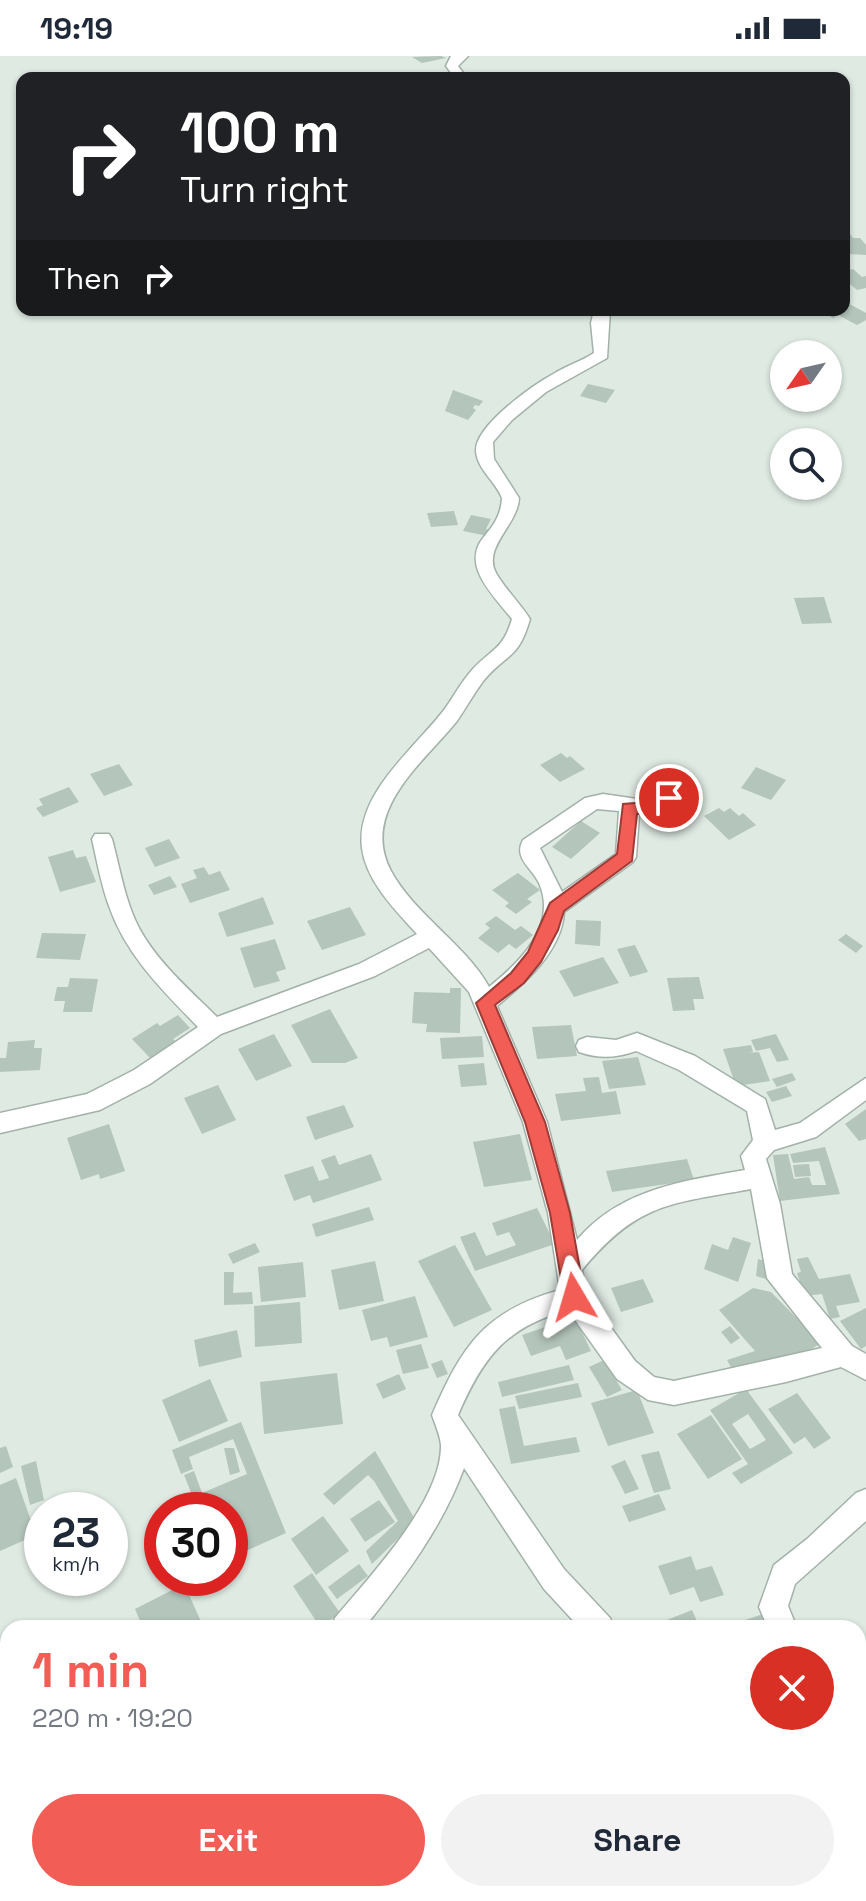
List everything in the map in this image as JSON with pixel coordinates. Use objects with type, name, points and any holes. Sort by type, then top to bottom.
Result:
[{"type":"street","points":[[601,316],[602,355],[544,387],[493,430],[485,442],[484,456],[510,495],[510,507],[501,527],[484,549],[485,571],[521,619],[519,632],[514,643],[478,675],[449,717],[399,771],[373,828],[372,849],[381,873],[399,900],[478,987],[535,1122],[571,1265],[574,1297],[626,1370],[648,1388],[674,1393],[786,1370],[843,1354]]},
{"type":"street","points":[[485,1003],[517,978],[535,957],[549,930],[556,907],[548,881],[531,856],[530,845],[592,803],[600,801],[629,808],[651,808],[669,798]]},
{"type":"street","points":[[556,907],[626,857],[629,808]]},
{"type":"street","points":[[102,839],[121,912],[136,941],[156,968],[213,1028]]},
{"type":"street","points":[[0,1123],[68,1110],[110,1095],[213,1028],[367,970],[431,937]]},
{"type":"street","points":[[587,1046],[616,1049],[637,1042],[687,1063],[757,1106],[766,1143]]},
{"type":"street","points":[[866,1087],[808,1130],[766,1143],[753,1156],[768,1204],[780,1278],[843,1354],[866,1368]]},
{"type":"street","points":[[571,1265],[606,1225],[630,1209],[650,1200],[758,1178]]},
{"type":"street","points":[[351,1620],[430,1517],[451,1472],[454,1444],[445,1415],[470,1360],[496,1329],[534,1306],[574,1297]]},
{"type":"street","points":[[445,1415],[554,1579],[592,1620]]},
{"type":"street","points":[[779,1620],[773,1607],[784,1575],[817,1549],[866,1502]]},
{"type":"building","points":[[412,57],[446,58],[422,63]]},
{"type":"building","points":[[850,234],[866,245],[866,255],[850,254]]},
{"type":"building","points":[[850,270],[862,277],[866,276],[866,288],[857,290],[850,284]]},
{"type":"building","points":[[850,304],[866,313],[866,320],[857,325],[840,316],[850,316]]},
{"type":"building","points":[[588,384],[615,390],[606,403],[580,396]]},
{"type":"building","points":[[453,390],[483,401],[479,406],[475,405],[473,408],[476,410],[468,420],[445,411]]},
{"type":"building","points":[[454,511],[458,525],[431,527],[427,513]]},
{"type":"building","points":[[471,515],[491,519],[486,529],[491,530],[488,536],[463,531]]},
{"type":"building","points":[[824,597],[832,623],[802,624],[794,598]]},
{"type":"building","points":[[561,753],[567,758],[570,756],[585,769],[560,782],[540,765]]},
{"type":"building","points":[[119,764],[133,785],[104,796],[90,774]]},
{"type":"building","points":[[756,767],[786,780],[771,800],[741,788]]},
{"type":"building","points":[[69,787],[79,802],[43,817],[36,808],[43,805],[39,799]]},
{"type":"building","points":[[719,808],[724,812],[730,808],[739,816],[743,813],[756,825],[729,840],[704,816]]},
{"type":"building","points":[[581,821],[600,833],[571,859],[552,847]]},
{"type":"building","points":[[169,839],[180,858],[155,867],[145,848]]},
{"type":"building","points":[[73,850],[76,858],[86,856],[96,882],[60,892],[48,857]]},
{"type":"building","points":[[204,867],[209,875],[220,871],[230,890],[190,903],[181,884],[197,878],[193,870]]},
{"type":"building","points":[[518,873],[540,890],[527,899],[532,902],[516,914],[505,906],[509,903],[492,890]]},
{"type":"building","points":[[170,876],[177,887],[154,895],[148,885]]},
{"type":"building","points":[[263,897],[274,924],[227,937],[218,913]]},
{"type":"building","points":[[350,907],[366,935],[322,950],[307,921]]},
{"type":"building","points":[[496,916],[515,930],[521,926],[533,935],[516,949],[509,944],[498,953],[478,938],[490,928],[485,924]]},
{"type":"building","points":[[576,920],[601,921],[600,946],[575,944]]},
{"type":"building","points":[[42,933],[86,934],[80,960],[36,958]]},
{"type":"building","points":[[846,934],[863,946],[856,953],[838,940]]},
{"type":"building","points":[[275,939],[286,969],[276,972],[280,981],[254,988],[240,948]]},
{"type":"building","points":[[635,945],[648,972],[630,977],[617,949]]},
{"type":"building","points":[[603,957],[619,983],[574,997],[559,971]]},
{"type":"building","points":[[699,977],[704,999],[693,999],[695,1010],[673,1011],[667,978]]},
{"type":"building","points":[[70,978],[98,979],[92,1012],[63,1012],[65,1001],[54,1001],[57,987],[68,987]]},
{"type":"building","points":[[450,988],[461,988],[460,1033],[426,1032],[427,1024],[412,1023],[414,992],[450,993]]},
{"type":"building","points":[[330,1009],[358,1058],[345,1063],[312,1063],[291,1025]]},
{"type":"building","points":[[178,1015],[190,1028],[151,1059],[132,1039],[157,1023],[160,1026]]},
{"type":"building","points":[[571,1025],[577,1056],[537,1059],[532,1027]]},
{"type":"building","points":[[274,1034],[292,1066],[256,1081],[238,1049]]},
{"type":"building","points":[[776,1034],[789,1060],[777,1062],[770,1048],[756,1051],[751,1040]]},
{"type":"building","points":[[482,1036],[484,1057],[442,1059],[440,1038]]},
{"type":"building","points":[[35,1040],[34,1048],[42,1048],[40,1070],[0,1072],[0,1058],[6,1058],[8,1042]]},
{"type":"building","points":[[751,1045],[753,1052],[748,1053],[759,1052],[770,1081],[736,1086],[723,1049]]},
{"type":"building","points":[[638,1057],[646,1085],[609,1089],[602,1061]]},
{"type":"building","points":[[484,1063],[487,1085],[461,1087],[458,1065]]},
{"type":"building","points":[[792,1073],[796,1080],[777,1087],[772,1079]]},
{"type":"building","points":[[599,1077],[602,1093],[616,1091],[621,1114],[561,1121],[555,1094],[586,1091],[583,1078]]},
{"type":"building","points":[[218,1085],[236,1120],[202,1134],[184,1098]]},
{"type":"building","points":[[786,1086],[792,1096],[772,1102],[766,1092]]},
{"type":"building","points":[[344,1105],[354,1127],[315,1140],[306,1117]]},
{"type":"building","points":[[866,1109],[866,1139],[859,1141],[845,1124]]},
{"type":"building","points":[[109,1124],[125,1171],[100,1179],[99,1174],[81,1180],[67,1138]]},
{"type":"building","points":[[520,1134],[532,1180],[484,1187],[473,1142]]},
{"type":"building","points":[[825,1147],[840,1194],[780,1201],[773,1155],[788,1154],[794,1179],[809,1177],[812,1185],[826,1185],[819,1161],[793,1163],[790,1154]]},
{"type":"building","points":[[371,1154],[382,1180],[313,1203],[310,1195],[294,1201],[284,1175],[313,1166],[319,1181],[329,1178],[321,1160],[335,1155],[339,1165]]},
{"type":"building","points":[[687,1159],[694,1180],[612,1192],[606,1171]]},
{"type":"building","points":[[809,1164],[811,1176],[795,1177],[793,1165]]},
{"type":"building","points":[[369,1207],[374,1220],[316,1237],[312,1224]]},
{"type":"building","points":[[537,1208],[555,1244],[475,1271],[460,1237],[475,1232],[486,1256],[516,1245],[509,1232],[497,1236],[492,1223]]},
{"type":"building","points":[[733,1237],[751,1243],[738,1282],[704,1269],[712,1244],[728,1250]]},
{"type":"building","points":[[255,1243],[260,1252],[233,1264],[228,1254]]},
{"type":"building","points":[[455,1245],[492,1310],[454,1327],[418,1261]]},
{"type":"building","points":[[808,1257],[819,1279],[850,1274],[860,1302],[836,1306],[840,1317],[830,1319],[822,1294],[805,1296],[797,1273],[801,1272],[797,1259]]},
{"type":"building","points":[[758,1259],[769,1262],[766,1279],[756,1276]]},
{"type":"building","points":[[375,1261],[384,1301],[339,1310],[331,1270]]},
{"type":"building","points":[[303,1262],[306,1297],[261,1302],[258,1267]]},
{"type":"building","points":[[224,1272],[234,1272],[233,1293],[252,1292],[253,1304],[224,1305]]},
{"type":"building","points":[[643,1279],[654,1302],[621,1312],[611,1288]]},
{"type":"building","points":[[753,1288],[771,1292],[821,1343],[810,1350],[733,1371],[727,1360],[755,1351],[719,1310]]},
{"type":"building","points":[[415,1296],[428,1337],[390,1347],[387,1337],[371,1341],[362,1310]]},
{"type":"building","points":[[300,1302],[302,1343],[255,1347],[254,1306]]},
{"type":"building","points":[[866,1308],[866,1346],[861,1349],[840,1321]]},
{"type":"building","points":[[575,1317],[591,1351],[566,1360],[560,1346],[531,1356],[522,1335]]},
{"type":"building","points":[[730,1326],[740,1338],[731,1344],[721,1332]]},
{"type":"building","points":[[237,1330],[242,1357],[199,1367],[194,1340]]},
{"type":"building","points":[[421,1344],[429,1368],[403,1374],[396,1350]]},
{"type":"building","points":[[442,1360],[448,1374],[437,1378],[431,1364]]},
{"type":"building","points":[[604,1360],[622,1390],[607,1397],[589,1367]]},
{"type":"building","points":[[569,1365],[574,1380],[502,1397],[498,1382]]},
{"type":"building","points":[[337,1373],[343,1424],[264,1434],[260,1382]]},
{"type":"building","points":[[399,1374],[406,1389],[383,1399],[376,1384]]},
{"type":"building","points":[[210,1379],[228,1421],[179,1442],[162,1400]]},
{"type":"building","points":[[578,1383],[582,1397],[519,1409],[515,1396]]},
{"type":"building","points":[[746,1389],[793,1453],[741,1484],[732,1473],[748,1464],[710,1410]],"holes":[[[748,1414],[766,1440],[750,1449],[732,1424]]]},
{"type":"building","points":[[637,1390],[654,1433],[608,1446],[591,1403]]},
{"type":"building","points":[[797,1393],[831,1438],[814,1449],[805,1437],[794,1444],[768,1409]]},
{"type":"building","points":[[515,1406],[524,1446],[576,1437],[580,1452],[511,1464],[499,1409]]},
{"type":"building","points":[[711,1415],[742,1459],[708,1479],[677,1434]]},
{"type":"building","points":[[241,1422],[286,1533],[248,1550],[248,1492],[204,1492],[247,1474],[233,1439],[189,1457],[193,1469],[181,1474],[172,1450]]},
{"type":"building","points":[[6,1446],[13,1467],[0,1473],[0,1448]]},
{"type":"building","points":[[224,1448],[234,1448],[240,1472],[230,1475]]},
{"type":"building","points":[[375,1451],[416,1521],[372,1564],[366,1551],[398,1521],[374,1481],[368,1475],[334,1505],[323,1494]]},
{"type":"building","points":[[659,1451],[671,1489],[654,1493],[641,1455]]},
{"type":"building","points":[[625,1460],[639,1489],[625,1494],[611,1466]]},
{"type":"building","points":[[36,1461],[42,1492],[27,1492],[21,1466]]},
{"type":"building","points":[[194,1471],[202,1492],[191,1492],[184,1475]]},
{"type":"building","points":[[16,1478],[24,1501],[24,1540],[0,1551],[0,1485]]},
{"type":"building","points":[[659,1494],[666,1510],[629,1522],[622,1506]]},
{"type":"building","points":[[379,1500],[395,1522],[365,1542],[350,1519]]},
{"type":"building","points":[[323,1516],[349,1551],[316,1575],[291,1539]]},
{"type":"building","points":[[691,1556],[696,1570],[712,1566],[724,1595],[700,1602],[694,1587],[670,1595],[658,1566]]},
{"type":"building","points":[[359,1564],[368,1576],[337,1599],[328,1587]]},
{"type":"building","points":[[312,1573],[340,1613],[330,1620],[315,1620],[293,1586]]},
{"type":"building","points":[[160,1596],[189,1596],[200,1620],[140,1620],[135,1609]]},
{"type":"building","points":[[692,1610],[696,1620],[667,1620]]},
{"type":"building","points":[[766,1613],[769,1620],[745,1620]]},
{"type":"route","points":[[574,1297],[560,1213],[535,1122],[485,1003],[517,978],[535,957],[549,930],[556,907],[587,888],[626,857],[629,808],[651,808],[669,798]]}]
